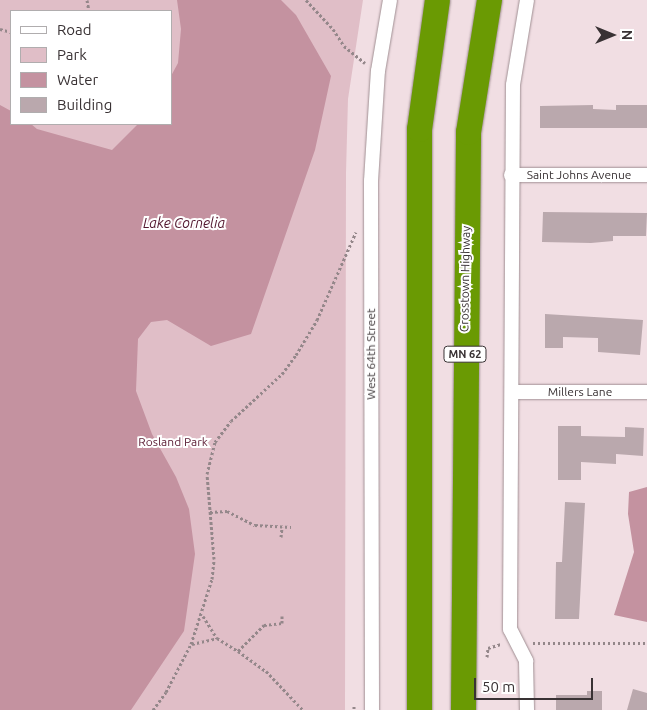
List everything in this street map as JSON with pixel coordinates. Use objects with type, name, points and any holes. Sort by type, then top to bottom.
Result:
[{"type":"highway","points":[[419,710],[419,129],[437,0]]},
{"type":"highway","name":"Crosstown Highway","points":[[463,710],[468,132],[489,0]]},
{"type":"street","name":"West 64th Street","points":[[372,710],[371,181],[378,72],[390,0]]},
{"type":"street","points":[[527,0],[513,85],[511,175],[510,629],[519,643],[526,661],[527,710]]},
{"type":"street","name":"Saint Johns Avenue","points":[[511,175],[647,175]]},
{"type":"street","name":"Millers Lane","points":[[512,392],[647,392]]},
{"type":"path","points":[[306,0],[333,29],[344,46],[365,63]]},
{"type":"path","points":[[364,73],[367,54]]},
{"type":"path","points":[[153,710],[166,692],[191,644],[202,615],[214,559],[207,474],[215,442],[231,421],[282,374],[306,339],[357,230]]},
{"type":"path","points":[[210,512],[227,511],[254,525],[291,527]]},
{"type":"path","points":[[281,537],[282,527]]},
{"type":"path","points":[[202,615],[217,638],[266,671],[303,710]]},
{"type":"path","points":[[238,651],[264,625],[282,623],[282,616]]},
{"type":"path","points":[[191,644],[217,638]]},
{"type":"path","points":[[487,657],[488,648],[519,643],[647,643]]},
{"type":"green space","name":"Lake Cornelia","points":[[0,0],[363,0],[348,99],[346,173],[345,710],[0,710]]},
{"type":"water","name":"Lake Cornelia","points":[[177,0],[281,0],[296,15],[331,76],[315,150],[251,334],[211,346],[167,320],[151,322],[138,339],[136,391],[152,434],[176,477],[189,509],[195,554],[184,631],[131,710],[0,710],[0,105],[10,110],[10,125],[32,125],[37,129],[112,150],[137,125],[172,125],[172,74],[178,63],[181,29]]},
{"type":"water","points":[[647,487],[647,622],[614,615],[634,552],[628,514],[629,492]]},
{"type":"building","points":[[593,105],[593,109],[616,110],[616,105],[647,105],[647,128],[540,128],[540,106]]},
{"type":"building","points":[[543,212],[647,213],[646,236],[613,236],[613,241],[591,243],[542,242]]},
{"type":"building","points":[[545,314],[643,320],[640,355],[598,352],[598,338],[563,337],[563,348],[545,348]]},
{"type":"building","points":[[558,426],[581,426],[581,436],[625,437],[625,427],[644,428],[643,456],[616,454],[616,464],[581,462],[581,480],[558,480]]},
{"type":"building","points":[[565,502],[585,503],[579,619],[555,619],[556,562],[562,562]]},
{"type":"building","points":[[633,689],[647,693],[647,710],[627,710]]},
{"type":"building","points":[[587,691],[602,691],[602,710],[556,710],[556,695],[587,695]]},
{"type":"park label","name":"Rosland Park","points":[[173,442]]}]
